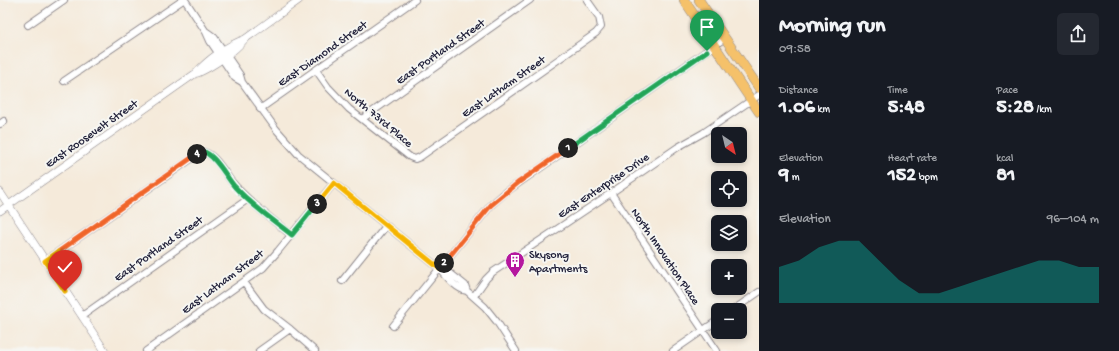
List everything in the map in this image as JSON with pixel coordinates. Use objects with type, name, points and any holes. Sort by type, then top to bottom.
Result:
[{"type":"main road","points":[[684,0],[715,45],[755,97],[759,112]]},
{"type":"main road","points":[[700,0],[759,88]]},
{"type":"street","points":[[28,25],[64,0]]},
{"type":"street","points":[[64,80],[184,0],[206,32],[214,37],[235,78],[242,82],[260,109],[298,154],[440,269],[450,273],[465,286],[467,291],[474,296],[493,317],[516,351]]},
{"type":"street","name":"East Roosevelt Street","points":[[0,211],[196,73],[206,69],[222,54],[238,46],[245,39],[299,0]]},
{"type":"street","name":"East Diamond Street","points":[[260,109],[415,0]]},
{"type":"street","name":"East Portland Street","points":[[362,119],[530,0]]},
{"type":"street","name":"East Latham Street","points":[[415,159],[420,157],[596,33],[601,27],[599,17],[587,0]]},
{"type":"street","points":[[394,326],[491,205],[506,192],[725,38]]},
{"type":"street","name":"North 73rd Place","points":[[316,70],[336,96],[349,109],[410,157],[415,159]]},
{"type":"street","name":"East Enterprise Drive","points":[[474,296],[493,272],[755,97]]},
{"type":"street","points":[[45,261],[201,152],[206,152],[212,156],[236,187],[248,199],[292,235]]},
{"type":"street","name":"East Latham Street","points":[[146,351],[263,268],[334,183]]},
{"type":"street","points":[[0,192],[105,351]]},
{"type":"street","name":"North Innovation Place","points":[[611,193],[717,351]]},
{"type":"street","name":"East Portland Street","points":[[82,316],[248,199]]},
{"type":"street","points":[[342,281],[386,226]]},
{"type":"street","points":[[244,282],[264,309],[315,351]]},
{"type":"street","points":[[743,303],[759,292]]},
{"type":"street","points":[[673,351],[711,325]]},
{"type":"street","points":[[259,351],[290,329]]},
{"type":"place","name":"Skysong Apartments","points":[[515,278]]},
{"type":"route","points":[[65,291],[45,261],[201,152],[206,152],[212,156],[236,187],[248,199],[292,235],[334,183],[440,269],[491,205],[506,192],[707,51]]}]
